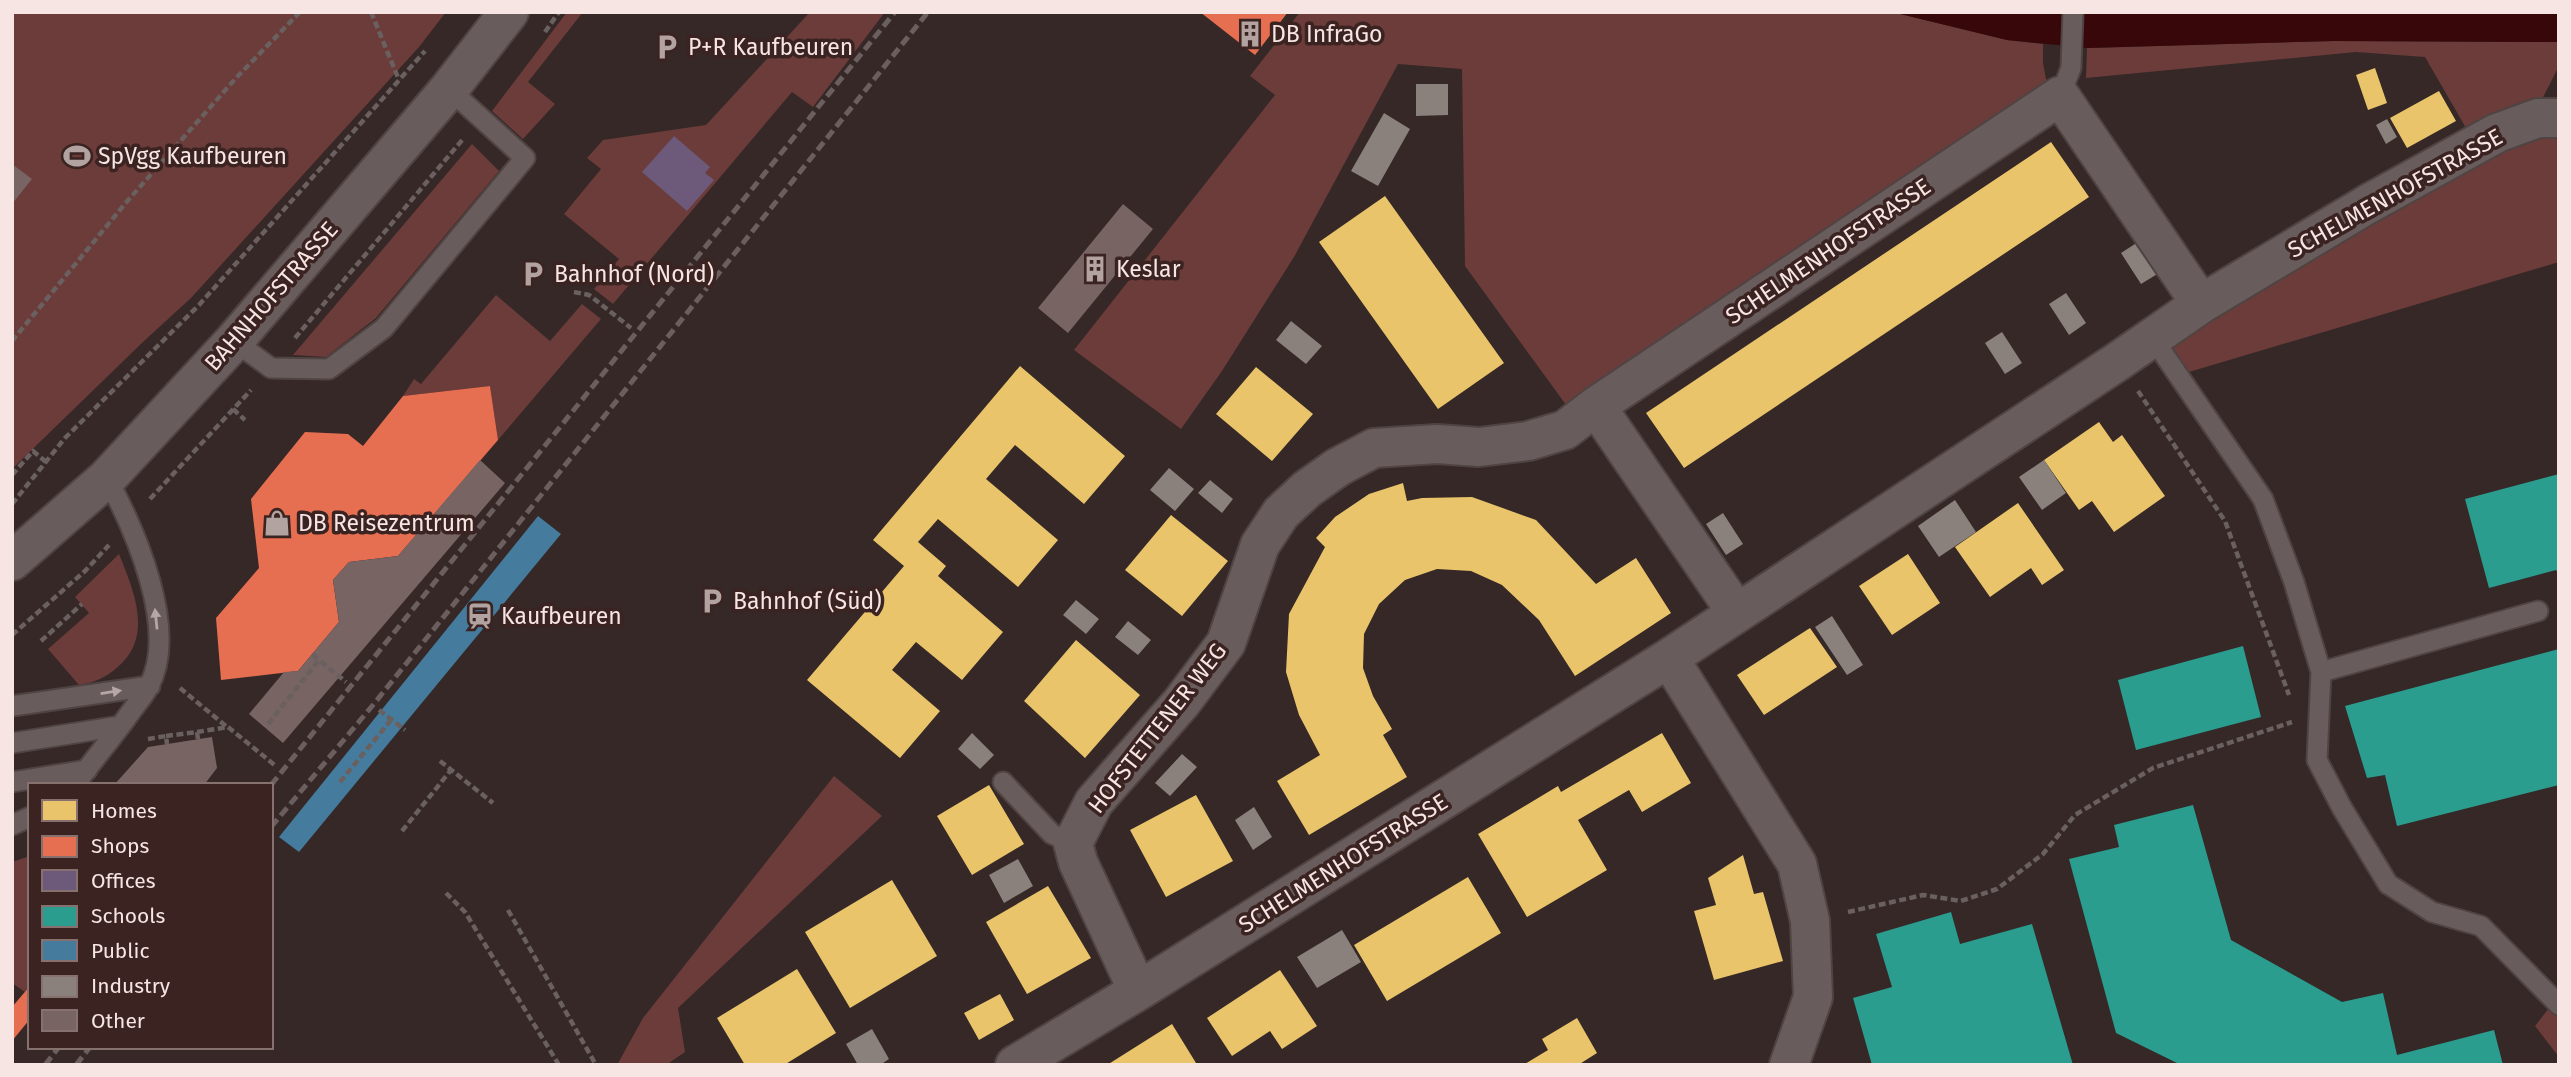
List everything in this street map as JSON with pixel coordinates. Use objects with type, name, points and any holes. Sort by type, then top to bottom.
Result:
[{"type":"street","name":"BAHNHOFSTRASSE","points":[[12,561],[107,478],[234,341],[449,89],[509,12]]},
{"type":"street","points":[[2065,82],[2201,304]]},
{"type":"street","name":"SCHELMENHOFSTRASSE","points":[[1597,405],[2065,82]]},
{"type":"street","name":"SCHELMENHOFSTRASSE","points":[[1015,1065],[1138,991],[1669,658],[2201,304],[2368,204],[2497,133],[2538,118],[2559,118]]},
{"type":"street","points":[[1597,405],[1737,614]]},
{"type":"street","name":"HOFSTETTENER WEG","points":[[1073,843],[1094,802],[1181,703],[1226,643],[1261,545],[1281,513],[1307,489],[1338,467],[1374,448],[1437,444],[1479,447],[1528,441],[1565,430],[1597,405]]},
{"type":"street","points":[[1669,658],[1797,864],[1810,921],[1812,997],[1789,1065]]},
{"type":"street","points":[[1073,843],[1078,862],[1138,991]]},
{"type":"lane","points":[[2065,82],[2073,12]]},
{"type":"lane","points":[[234,341],[271,368],[329,369],[384,328],[525,158],[449,89]]},
{"type":"lane","points":[[2152,337],[2263,499],[2294,582],[2320,672],[2317,760],[2388,884],[2432,912],[2481,926],[2559,1005]]},
{"type":"lane","points":[[12,782],[81,777],[150,686],[159,652],[151,582],[130,521],[107,478]]},
{"type":"lane","points":[[2320,672],[2538,611]]},
{"type":"lane","points":[[12,706],[150,686]]},
{"type":"lane","points":[[12,743],[120,726]]},
{"type":"lane","points":[[1003,782],[1052,834],[1073,843]]},
{"type":"lane","points":[[12,825],[28,818]]},
{"type":"path","points":[[12,341],[124,205],[236,78],[300,12]]},
{"type":"path","points":[[371,12],[399,80]]},
{"type":"path","points":[[12,504],[65,438],[199,305],[432,42]]},
{"type":"path","points":[[574,292],[589,295],[631,328]]},
{"type":"path","points":[[2117,362],[2225,521],[2294,708]]},
{"type":"path","points":[[233,409],[245,420]]},
{"type":"path","points":[[12,475],[33,451],[46,462]]},
{"type":"path","points":[[41,641],[82,604]]},
{"type":"path","points":[[312,654],[346,682]]},
{"type":"path","points":[[268,724],[320,660]]},
{"type":"path","points":[[174,692],[179,687],[276,767]]},
{"type":"path","points":[[379,710],[405,730]]},
{"type":"path","points":[[340,782],[391,720]]},
{"type":"path","points":[[1810,921],[1923,895],[1961,901],[1997,889],[2043,854],[2075,815],[2152,768],[2298,720],[2317,760]]},
{"type":"path","points":[[166,736],[228,727]]},
{"type":"path","points":[[197,732],[198,739]]},
{"type":"path","points":[[440,761],[493,803]]},
{"type":"path","points":[[402,831],[452,770]]},
{"type":"path","points":[[446,893],[465,912],[559,1065]]},
{"type":"path","points":[[508,909],[596,1065]]},
{"type":"shaded area","points":[[12,12],[446,12],[419,47],[191,298],[12,469]]},
{"type":"shaded area","points":[[567,12],[583,12],[528,82],[555,104],[523,139],[492,111]]},
{"type":"shaded area","points":[[810,12],[885,12],[813,107],[792,92],[613,304],[594,289],[619,259],[564,214],[601,169],[587,158],[603,140],[706,125]]},
{"type":"shaded area","points":[[1300,12],[1892,12],[2007,40],[2043,44],[2048,90],[1569,409],[1465,266],[1462,69],[1398,64],[1294,257],[1222,371],[1181,429],[1074,350],[1275,95],[1250,76]]},
{"type":"shaded area","points":[[1892,12],[2559,12],[2559,42],[2334,41],[2087,48],[2007,40]]},
{"type":"shaded area","points":[[2334,41],[2559,42],[2559,66],[2537,109],[2470,135],[2425,57],[2356,52],[2086,78],[2087,48]]},
{"type":"shaded area","points":[[2540,126],[2559,133],[2559,262],[2189,372],[2167,339]]},
{"type":"shaded area","points":[[472,144],[499,171],[376,318],[326,357],[293,355]]},
{"type":"shaded area","points":[[496,295],[550,341],[582,304],[601,319],[498,440],[490,386],[403,396],[414,379],[421,384]]},
{"type":"shaded area","points":[[119,554],[137,609],[136,638],[131,651],[117,668],[102,678],[79,685],[48,649],[89,613],[75,597]]},
{"type":"shaded area","points":[[834,776],[882,816],[678,1008],[685,1052],[666,1065],[617,1065],[643,1018]]},
{"type":"shaded area","points":[[28,857],[28,988],[25,992],[12,983],[12,862]]},
{"type":"shaded area","points":[[2559,995],[2559,1057],[2535,1026]]},
{"type":"building: Homes","points":[[2375,68],[2387,103],[2368,110],[2356,75]]},
{"type":"building: Homes","points":[[2439,91],[2456,121],[2407,148],[2390,118]]},
{"type":"building: Homes","points":[[2051,142],[2089,197],[1684,468],[1646,413]]},
{"type":"building: Homes","points":[[1385,196],[1504,363],[1438,409],[1319,242]]},
{"type":"building: Homes","points":[[1020,366],[1125,456],[1084,504],[1015,445],[986,479],[1058,540],[1018,587],[938,519],[918,542],[946,566],[938,576],[1003,632],[962,680],[916,642],[892,670],[940,711],[900,758],[807,680],[904,566],[873,540]]},
{"type":"building: Homes","points":[[1256,367],[1313,414],[1272,461],[1216,414]]},
{"type":"building: Homes","points":[[2099,422],[2113,442],[2122,435],[2165,496],[2114,532],[2092,501],[2079,510],[2044,460]]},
{"type":"building: Homes","points":[[1403,483],[1407,501],[1472,497],[1536,520],[1596,584],[1636,558],[1671,613],[1575,676],[1539,620],[1502,585],[1471,571],[1437,569],[1405,580],[1379,604],[1364,634],[1363,668],[1373,696],[1392,729],[1383,735],[1407,777],[1309,835],[1277,781],[1320,755],[1299,715],[1286,672],[1289,614],[1325,547],[1316,538],[1335,517],[1369,494]]},
{"type":"building: Homes","points":[[2018,503],[2064,570],[2042,585],[2031,568],[1990,597],[1955,547]]},
{"type":"building: Homes","points":[[1171,515],[1228,561],[1182,616],[1125,570]]},
{"type":"building: Homes","points":[[1908,554],[1940,603],[1892,635],[1859,586]]},
{"type":"building: Homes","points":[[1810,628],[1837,667],[1764,715],[1737,675]]},
{"type":"building: Homes","points":[[1076,640],[1140,695],[1085,758],[1024,701]]},
{"type":"building: Homes","points":[[1662,733],[1691,783],[1642,812],[1629,790],[1578,820],[1607,870],[1527,917],[1478,834],[1558,786],[1561,792]]},
{"type":"building: Homes","points":[[989,785],[1024,844],[972,875],[937,816]]},
{"type":"building: Homes","points":[[1196,795],[1233,861],[1166,897],[1130,830]]},
{"type":"building: Homes","points":[[1743,855],[1754,894],[1763,892],[1783,961],[1714,980],[1694,911],[1716,905],[1708,878]]},
{"type":"building: Homes","points":[[1468,877],[1501,933],[1387,1001],[1354,945]]},
{"type":"building: Homes","points":[[892,880],[937,956],[850,1008],[805,932]]},
{"type":"building: Homes","points":[[1048,886],[1091,958],[1027,994],[986,922]]},
{"type":"building: Homes","points":[[797,969],[836,1033],[784,1065],[745,1065],[717,1018]]},
{"type":"building: Homes","points":[[1280,970],[1317,1026],[1282,1049],[1270,1031],[1232,1056],[1207,1018]]},
{"type":"building: Homes","points":[[1000,994],[1014,1020],[979,1040],[964,1013]]},
{"type":"building: Homes","points":[[1577,1018],[1597,1053],[1578,1065],[1523,1065],[1548,1050],[1542,1039]]},
{"type":"building: Homes","points":[[1172,1024],[1196,1063],[1107,1065]]},
{"type":"building: Shops","name":"DB InfraGo","points":[[1200,12],[1288,12],[1255,55]]},
{"type":"building: Shops","points":[[490,386],[498,440],[398,556],[349,562],[333,580],[339,622],[298,671],[221,680],[216,618],[259,568],[251,499],[305,432],[348,434],[363,446],[403,396]]},
{"type":"building: Shops","points":[[28,988],[28,1021],[12,1041],[12,1007]]},
{"type":"building: Offices","points":[[674,136],[710,167],[705,173],[714,180],[687,211],[642,172]]},
{"type":"building: Schools","points":[[2559,474],[2559,575],[2556,570],[2489,588],[2465,499]]},
{"type":"building: Schools","points":[[2243,646],[2261,717],[2136,750],[2118,680]]},
{"type":"building: Schools","points":[[2559,649],[2559,785],[2397,826],[2385,775],[2367,778],[2345,706]]},
{"type":"building: Schools","points":[[2193,805],[2231,940],[2342,1002],[2383,993],[2397,1055],[2494,1030],[2503,1065],[2176,1065],[2177,1063],[2116,1033],[2069,859],[2119,847],[2114,825]]},
{"type":"building: Schools","points":[[1951,912],[1960,944],[2032,924],[2073,1065],[1872,1065],[1853,998],[1892,987],[1876,934]]},
{"type":"building: Public","points":[[538,516],[561,534],[299,852],[279,837]]},
{"type":"building: Industry","points":[[1416,84],[1448,84],[1448,115],[1416,116]]},
{"type":"building: Industry","points":[[1384,113],[1410,129],[1378,186],[1351,171]]},
{"type":"building: Industry","points":[[2387,119],[2397,137],[2386,144],[2376,125]]},
{"type":"building: Industry","points":[[2138,242],[2159,273],[2141,284],[2121,253]]},
{"type":"building: Industry","points":[[2066,293],[2086,323],[2069,335],[2049,304]]},
{"type":"building: Industry","points":[[1291,321],[1322,346],[1306,364],[1276,340]]},
{"type":"building: Industry","points":[[2002,332],[2022,363],[2005,374],[1985,343]]},
{"type":"building: Industry","points":[[2044,460],[2066,493],[2042,510],[2019,477]]},
{"type":"building: Industry","points":[[1169,468],[1194,489],[1175,511],[1150,490]]},
{"type":"building: Industry","points":[[1210,480],[1233,499],[1222,513],[1198,493]]},
{"type":"building: Industry","points":[[1955,500],[1976,532],[1939,557],[1918,526]]},
{"type":"building: Industry","points":[[1723,513],[1743,544],[1726,555],[1706,524]]},
{"type":"building: Industry","points":[[1076,600],[1099,619],[1086,634],[1063,615]]},
{"type":"building: Industry","points":[[1832,616],[1863,665],[1847,675],[1815,627]]},
{"type":"building: Industry","points":[[1128,621],[1151,640],[1138,655],[1115,637]]},
{"type":"building: Industry","points":[[972,733],[994,755],[980,769],[958,749]]},
{"type":"building: Industry","points":[[1182,754],[1197,767],[1170,796],[1155,783]]},
{"type":"building: Industry","points":[[1254,807],[1272,837],[1253,850],[1235,820]]},
{"type":"building: Industry","points":[[1018,859],[1033,886],[1004,903],[989,875]]},
{"type":"building: Industry","points":[[1342,930],[1361,962],[1317,988],[1297,957]]},
{"type":"building: Industry","points":[[872,1029],[889,1059],[880,1065],[858,1065],[846,1044]]},
{"type":"building: Other","points":[[12,164],[32,179],[12,204]]},
{"type":"building: Other","name":"Keslar","points":[[1123,204],[1153,229],[1068,333],[1038,308]]},
{"type":"building: Other","points":[[480,460],[505,483],[283,743],[249,714],[284,672],[298,671],[339,622],[333,580],[349,562],[398,556]]},
{"type":"building: Other","points":[[212,737],[217,768],[206,783],[116,783],[148,747]]},
{"type":"railway","points":[[273,783],[895,12]]},
{"type":"railway","points":[[273,825],[373,705],[928,12]]},
{"type":"railway","points":[[45,1065],[57,1049]]},
{"type":"railway","points":[[76,1065],[88,1049]]},
{"type":"place","name":"DB InfraGo","points":[[1250,34]]},
{"type":"place","name":"P+R Kaufbeuren","points":[[667,47]]},
{"type":"place","name":"SpVgg Kaufbeuren","points":[[77,156]]},
{"type":"place","name":"Keslar","points":[[1095,269]]},
{"type":"place","name":"Bahnhof (Nord)","points":[[533,274]]},
{"type":"place","name":"DB Reisezentrum","points":[[277,523]]},
{"type":"place","name":"Bahnhof (Süd)","points":[[712,601]]},
{"type":"place","name":"Kaufbeuren","points":[[480,616]]}]
